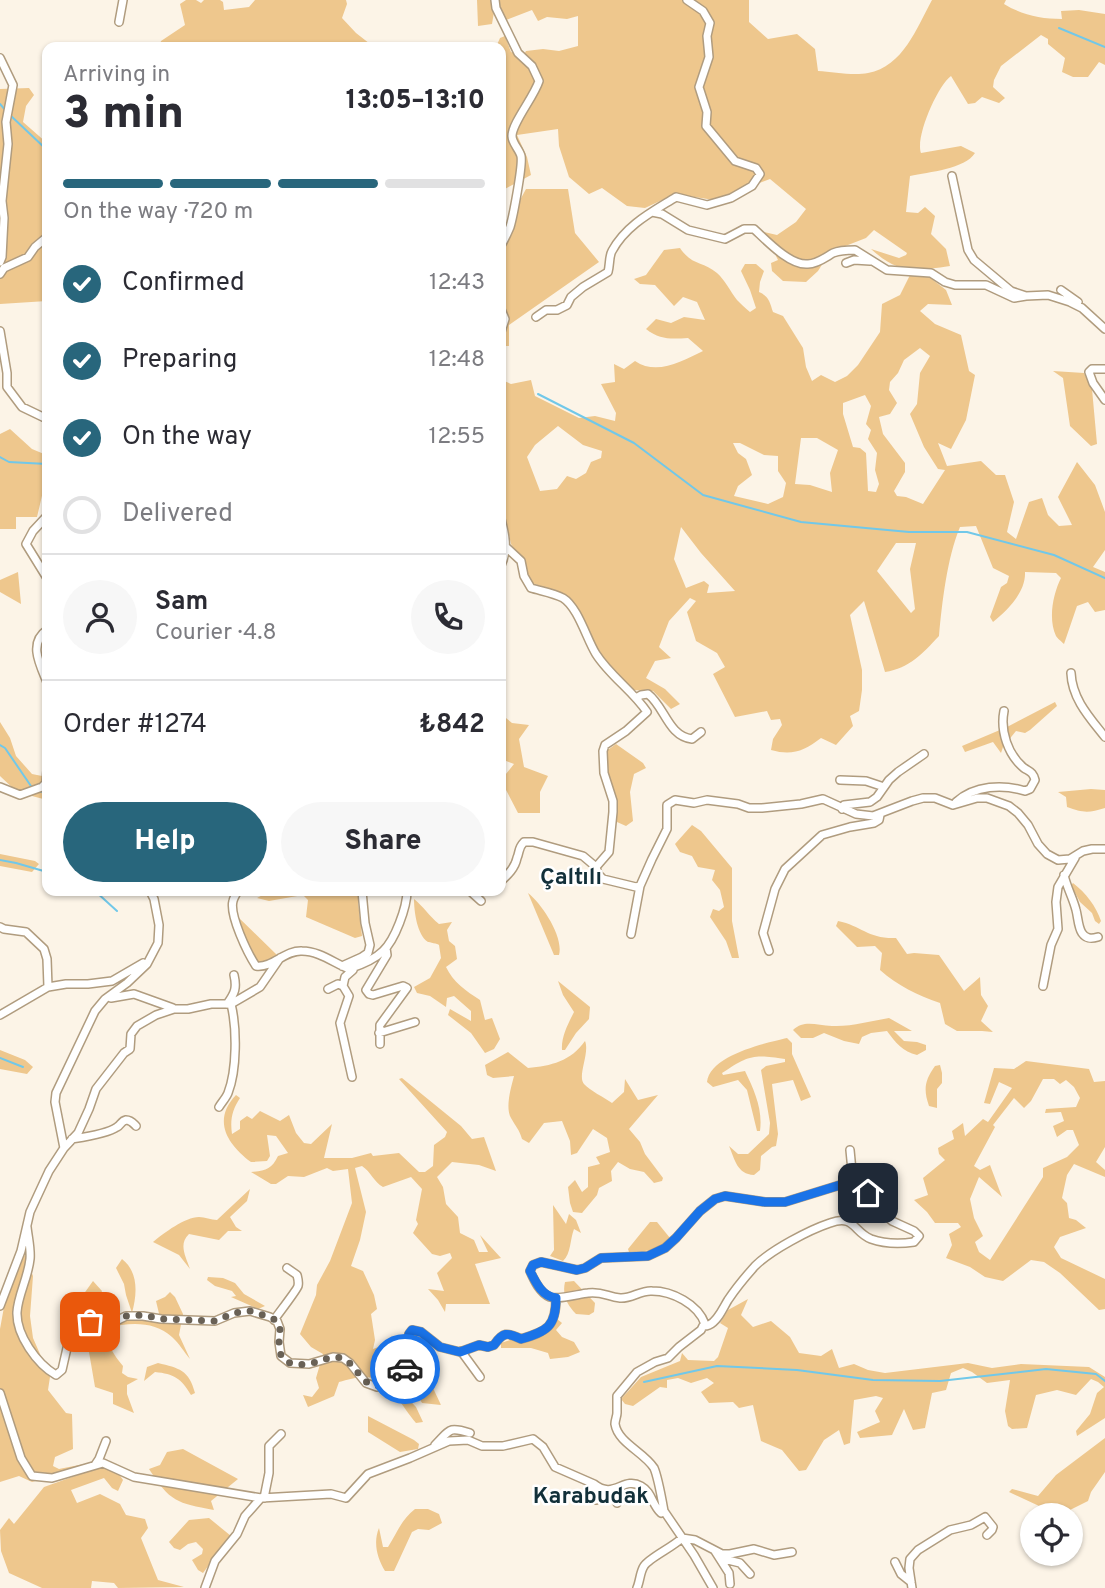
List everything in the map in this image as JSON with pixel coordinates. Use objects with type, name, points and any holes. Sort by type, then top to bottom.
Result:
[{"type":"street","points":[[119,22],[122,0]]},
{"type":"street","points":[[495,0],[496,8],[518,53],[532,66],[539,82],[512,134],[521,157],[521,169],[506,234]]},
{"type":"street","points":[[536,317],[546,310],[557,310],[567,305],[583,288],[608,272],[611,253],[632,225],[652,212],[676,197],[707,205],[731,198],[752,186],[760,174],[756,168],[735,161],[706,126],[707,113],[699,87],[709,57],[707,36],[710,23],[703,11],[687,0]]},
{"type":"street","points":[[0,58],[13,85],[6,122],[8,144],[2,201],[4,218],[0,262]]},
{"type":"street","points":[[952,176],[968,250],[974,260],[1011,291],[1027,296]]},
{"type":"street","points":[[652,212],[662,214],[688,230],[725,239],[744,229],[754,229],[774,248],[807,265],[834,253],[855,250],[887,270],[931,273],[955,285],[986,285],[1014,298],[1048,295],[1082,309],[1105,329]]},
{"type":"street","points":[[0,274],[4,268],[28,257],[42,241]]},
{"type":"street","points":[[846,262],[874,262]]},
{"type":"street","points":[[1061,289],[1077,301],[1082,309]]},
{"type":"street","points":[[0,331],[7,373],[6,387],[22,407],[42,417]]},
{"type":"street","points":[[1105,369],[1092,369],[1089,373],[1105,400]]},
{"type":"street","points":[[42,521],[26,544],[42,567]]},
{"type":"street","points":[[506,547],[521,561],[524,576],[531,588],[564,598],[578,617],[596,654],[647,712],[606,745],[603,751],[604,773],[613,801],[613,812],[609,852],[596,867]]},
{"type":"street","points":[[42,633],[36,649],[42,671]]},
{"type":"street","points":[[1071,673],[1071,683],[1079,701],[1105,737]]},
{"type":"street","points":[[636,698],[648,694],[655,699],[671,727],[685,738],[692,739],[701,732]]},
{"type":"street","points":[[953,805],[970,792],[990,787],[1013,787],[1026,791],[1030,789],[1035,779],[1012,754],[1004,737],[1001,724],[1004,712]]},
{"type":"street","points":[[842,809],[844,805],[870,802],[898,772],[924,754]]},
{"type":"street","points":[[840,780],[866,780],[884,786]]},
{"type":"street","points":[[0,787],[20,795],[42,787]]},
{"type":"street","points":[[631,934],[640,886],[667,829],[667,805],[680,800],[694,803],[707,800],[762,808],[823,799],[842,809],[865,816],[880,815],[923,798],[935,798],[953,805],[987,798],[1009,806],[1018,813],[1046,853],[1058,860],[1075,857]]},
{"type":"street","points":[[752,814],[762,808]]},
{"type":"street","points":[[769,951],[763,933],[775,889],[785,869],[822,835],[874,823],[879,820],[880,815]]},
{"type":"street","points":[[506,876],[513,870],[519,847],[524,842],[533,842],[583,856],[596,867],[603,879],[640,886]]},
{"type":"street","points":[[1043,986],[1051,945],[1058,929],[1058,887],[1075,857],[1083,851],[1105,849]]},
{"type":"street","points":[[1064,875],[1080,931],[1089,939],[1098,937]]},
{"type":"street","points":[[64,1148],[55,1102],[56,1093],[95,1011],[147,964],[158,943],[159,925],[152,896]]},
{"type":"street","points":[[236,896],[232,909],[248,955],[256,966],[264,967],[291,952],[303,951],[315,953],[349,969],[356,967]]},
{"type":"street","points":[[341,966],[369,953],[362,896]]},
{"type":"street","points":[[343,986],[345,977],[356,967],[386,948],[400,920],[407,896]]},
{"type":"street","points":[[476,896],[481,901]]},
{"type":"street","points":[[0,927],[26,932],[44,949],[48,987]]},
{"type":"street","points":[[380,1044],[380,1025],[407,989],[404,986],[373,995],[366,990],[387,956],[386,948]]},
{"type":"street","points":[[0,1015],[48,987],[112,981],[151,956]]},
{"type":"street","points":[[1,1301],[21,1251],[30,1212],[49,1171],[78,1133],[96,1089],[130,1049],[131,1034],[136,1026],[174,1009],[229,1004],[260,987],[280,958]]},
{"type":"street","points":[[219,1107],[228,1093],[231,1081],[235,1020],[229,1004],[236,987],[234,975]]},
{"type":"street","points":[[328,989],[338,984],[343,986],[349,996],[340,1023],[352,1077]]},
{"type":"street","points":[[104,1001],[134,994],[174,1009]]},
{"type":"street","points":[[379,1034],[415,1022]]},
{"type":"street","points":[[71,1139],[96,1135],[117,1127],[122,1121],[127,1120],[136,1126]]},
{"type":"street","points":[[850,1150],[853,1181]]},
{"type":"street","points":[[703,1326],[709,1325],[718,1317],[756,1265],[778,1247],[830,1223],[843,1220],[853,1223],[861,1233],[882,1242],[914,1242],[919,1236],[915,1231],[892,1221],[880,1211],[862,1184],[853,1181],[785,1202],[725,1196],[715,1199],[665,1248],[648,1256],[601,1258],[577,1270],[541,1262],[533,1265],[530,1271],[542,1292],[550,1297],[594,1292],[625,1298],[651,1290],[671,1295],[695,1307],[702,1315],[705,1324],[703,1326],[697,1334],[668,1358],[637,1372],[617,1396],[615,1424],[627,1444],[649,1460],[656,1472],[664,1511],[713,1588]]},
{"type":"street","points":[[27,1227],[30,1257],[17,1313],[19,1326],[30,1350],[40,1363],[56,1375],[62,1370],[67,1348],[90,1322],[114,1322],[126,1316],[143,1315],[161,1319],[215,1321],[234,1313],[250,1311],[274,1320],[280,1329],[281,1356],[290,1363],[309,1364],[333,1357],[343,1359],[350,1363],[366,1383],[377,1387],[390,1384],[406,1367],[409,1334],[412,1330],[421,1332],[440,1347],[461,1351],[479,1345],[488,1347],[505,1334],[521,1339],[540,1333],[551,1325],[555,1317],[556,1298]]},
{"type":"street","points":[[274,1320],[297,1290],[299,1283],[297,1275],[287,1268]]},
{"type":"street","points":[[461,1351],[480,1377]]},
{"type":"street","points":[[0,1393],[21,1458],[32,1476],[52,1478],[103,1463],[134,1477],[263,1498],[331,1494],[346,1498],[368,1474],[449,1441],[468,1440],[482,1446],[503,1446],[533,1439],[543,1447],[555,1467],[606,1491],[628,1483],[642,1486],[649,1491],[657,1509],[661,1513],[664,1511]]},
{"type":"street","points":[[432,1448],[454,1428],[470,1433]]},
{"type":"street","points":[[205,1588],[215,1561],[237,1534],[245,1516],[263,1498],[269,1473],[269,1446],[281,1434]]},
{"type":"street","points":[[95,1466],[106,1441]]},
{"type":"street","points":[[583,1479],[598,1494],[596,1500]]},
{"type":"street","points":[[614,1489],[617,1503]]},
{"type":"street","points":[[911,1585],[909,1568],[918,1549],[950,1531],[971,1525],[985,1517],[993,1527],[987,1535]]},
{"type":"street","points":[[682,1538],[695,1540],[722,1554],[754,1549],[774,1555],[792,1552]]},
{"type":"street","points":[[637,1588],[644,1566],[682,1538]]},
{"type":"street","points":[[715,1550],[729,1573],[730,1584]]},
{"type":"street","points":[[720,1558],[740,1563],[750,1574]]},
{"type":"street","points":[[895,1562],[911,1585]]},
{"type":"shaded area","points":[[186,0],[201,3],[204,0],[220,0],[224,10],[249,7],[255,0],[346,0],[342,18],[368,42],[161,42],[185,25],[180,4]]},
{"type":"shaded area","points":[[477,0],[749,0],[749,22],[768,39],[797,34],[815,49],[818,71],[856,74],[868,73],[891,63],[908,44],[932,0],[1006,0],[1004,4],[1011,8],[1039,17],[1062,19],[1061,11],[1079,10],[1105,14],[1105,65],[1099,62],[1088,77],[1073,77],[1062,72],[1065,58],[1041,35],[1001,66],[993,87],[1005,98],[999,103],[982,97],[975,103],[968,104],[951,76],[946,81],[924,124],[921,153],[961,146],[975,153],[955,166],[910,176],[906,212],[918,213],[925,207],[935,216],[931,234],[946,249],[950,266],[917,270],[899,267],[871,249],[899,258],[907,253],[874,230],[866,238],[830,252],[818,271],[806,282],[783,281],[772,271],[771,263],[778,260],[764,232],[777,235],[796,222],[806,209],[770,179],[714,200],[675,194],[645,208],[627,206],[602,188],[589,194],[569,177],[559,146],[558,129],[517,135],[527,157],[531,175],[506,188],[506,42],[498,42],[505,36],[511,52],[523,56],[526,51],[559,51],[578,46],[578,16],[567,19],[547,17],[538,21],[532,10],[506,20],[494,12],[492,24],[478,26]]},
{"type":"shaded area","points":[[29,88],[34,95],[26,106],[23,122],[42,139],[42,301],[0,304],[0,89]]},
{"type":"shaded area","points":[[526,189],[568,189],[575,233],[599,262],[509,325],[509,346],[506,346],[506,226]]},
{"type":"shaded area","points":[[680,248],[693,261],[717,273],[737,300],[750,312],[756,308],[741,271],[745,264],[756,264],[764,271],[759,292],[767,298],[773,312],[783,316],[803,348],[806,367],[812,381],[821,375],[835,382],[847,376],[858,365],[880,332],[882,304],[900,295],[910,275],[928,276],[946,290],[952,305],[928,304],[920,311],[935,324],[961,335],[969,371],[975,375],[966,420],[951,449],[938,443],[947,466],[981,461],[996,475],[1005,475],[1014,502],[1007,532],[1016,539],[1029,502],[1042,498],[1048,515],[1059,526],[1072,525],[1058,497],[1077,462],[1095,485],[1105,512],[1105,550],[1093,567],[1105,572],[1105,610],[1095,612],[1088,602],[1077,606],[1064,644],[1056,636],[1052,622],[1054,599],[1061,578],[1056,573],[1025,572],[1023,587],[1010,606],[993,622],[990,617],[1001,587],[1007,583],[1009,576],[993,568],[976,526],[960,527],[948,566],[939,636],[915,659],[902,667],[885,672],[864,601],[850,615],[862,670],[862,690],[859,711],[850,716],[853,726],[836,745],[821,738],[797,751],[771,750],[773,739],[782,725],[780,719],[771,720],[767,711],[735,717],[713,674],[725,667],[717,653],[696,641],[687,612],[696,601],[690,598],[669,621],[659,647],[671,658],[655,661],[646,678],[665,689],[680,704],[671,709],[653,691],[631,690],[603,659],[566,595],[532,583],[511,544],[506,521],[506,382],[511,384],[531,380],[535,396],[579,418],[595,416],[615,421],[616,413],[601,384],[615,382],[614,364],[624,369],[635,361],[661,367],[678,363],[703,351],[688,338],[666,338],[646,329],[656,319],[671,323],[684,317],[705,320],[697,302],[683,297],[674,306],[655,285],[640,284],[634,279],[646,275],[664,250]],"holes":[[[920,348],[930,356],[920,373],[917,404],[910,414],[924,447],[938,469],[945,470],[923,504],[897,496],[894,491],[905,472],[905,463],[883,434],[879,417],[890,414],[897,403],[889,390],[890,382],[904,360]],[[865,395],[871,406],[866,424],[871,430],[868,439],[877,453],[875,470],[879,484],[876,492],[868,491],[866,453],[853,447],[843,414],[843,403]],[[558,426],[583,445],[602,451],[601,458],[591,462],[586,473],[576,479],[567,476],[557,489],[540,491],[527,457],[535,445]],[[801,438],[817,438],[838,450],[830,473],[832,492],[810,485],[795,484]],[[733,443],[740,443],[764,455],[778,456],[778,471],[786,483],[783,497],[768,504],[734,496],[738,486],[752,475],[746,459],[738,453]],[[681,527],[735,591],[707,593],[709,585],[704,581],[686,588],[674,559]],[[896,543],[916,543],[910,569],[915,609],[911,613],[877,571]]]},
{"type":"shaded area","points":[[1053,371],[1084,373],[1092,389],[1097,444],[1091,446],[1070,426],[1063,378]]},
{"type":"shaded area","points":[[10,429],[32,449],[42,453],[42,496],[37,517],[16,517],[16,529],[0,529],[0,434]]},
{"type":"shaded area","points":[[18,572],[21,604],[0,592],[0,580]]},
{"type":"shaded area","points":[[1055,702],[1057,706],[1030,730],[1025,733],[1016,731],[1001,753],[993,742],[965,752],[962,746]]},
{"type":"shaded area","points":[[506,718],[512,723],[529,725],[519,739],[524,767],[548,776],[540,792],[540,813],[518,813],[506,790],[506,774],[514,764],[506,761]]},
{"type":"shaded area","points":[[0,722],[10,738],[16,756],[32,774],[42,776],[42,799],[17,792],[0,776]]},
{"type":"shaded area","points":[[616,744],[646,768],[634,774],[630,792],[633,821],[626,826],[617,822],[617,802],[605,767],[605,752]]},
{"type":"shaded area","points":[[1105,790],[1105,808],[1086,812],[1067,807],[1066,797],[1058,792]]},
{"type":"shaded area","points":[[692,825],[701,831],[732,868],[732,921],[739,958],[732,958],[726,941],[710,917],[713,909],[719,911],[724,907],[720,890],[712,880],[715,870],[698,867],[692,856],[680,852],[675,844]]},
{"type":"shaded area","points":[[0,854],[39,864],[32,872],[0,866]]},
{"type":"shaded area","points":[[1073,883],[1093,905],[1101,921],[1099,924],[1080,902],[1071,885]]},
{"type":"shaded area","points":[[528,893],[551,921],[558,939],[559,955],[554,955]]},
{"type":"shaded area","points":[[261,896],[297,896],[269,901],[257,898]]},
{"type":"shaded area","points":[[304,896],[358,896],[362,936],[355,938],[306,917],[308,900]]},
{"type":"shaded area","points":[[414,899],[439,924],[452,922],[447,930],[449,941],[455,946],[457,959],[446,967],[456,982],[480,1000],[485,1020],[492,1018],[500,1039],[494,1049],[485,1053],[471,1033],[448,1015],[450,1009],[471,1021],[471,1011],[454,996],[447,998],[446,1007],[430,996],[417,993],[414,987],[430,978],[441,958],[439,945],[428,942],[421,934]]},
{"type":"shaded area","points":[[237,916],[277,955],[262,964],[257,962],[248,949]]},
{"type":"shaded area","points":[[838,921],[878,936],[896,938],[907,954],[939,955],[964,991],[980,977],[981,995],[988,1006],[981,1021],[993,1032],[957,1031],[945,1024],[940,1003],[908,990],[887,976],[880,970],[882,953],[875,946],[857,947],[836,926]]},
{"type":"shaded area","points":[[558,981],[590,1007],[589,1019],[565,1050],[562,1050],[565,1031],[574,1012]]},
{"type":"shaded area","points":[[889,1018],[912,1031],[894,1031],[904,1041],[926,1045],[926,1050],[917,1055],[908,1052],[896,1043],[887,1031],[862,1037],[859,1044],[824,1033],[813,1038],[801,1038],[793,1030],[807,1024],[846,1026]]},
{"type":"shaded area","points":[[787,1038],[792,1043],[792,1054],[811,1097],[801,1101],[793,1080],[772,1084],[778,1134],[776,1146],[761,1156],[760,1170],[754,1175],[748,1174],[737,1165],[729,1146],[738,1154],[748,1154],[769,1134],[770,1123],[761,1070],[766,1066],[785,1062],[785,1059],[752,1057],[722,1073],[745,1071],[759,1107],[760,1131],[757,1131],[747,1090],[738,1080],[713,1087],[707,1082],[710,1073],[728,1058],[753,1047]]},
{"type":"shaded area","points":[[585,1041],[582,1080],[590,1089],[612,1103],[624,1092],[625,1079],[638,1100],[658,1095],[629,1129],[663,1178],[662,1181],[654,1183],[644,1172],[630,1169],[618,1162],[611,1171],[612,1181],[599,1188],[597,1195],[582,1213],[573,1212],[568,1187],[575,1180],[582,1192],[588,1187],[588,1167],[600,1164],[596,1157],[610,1152],[607,1138],[593,1129],[577,1153],[571,1155],[570,1141],[562,1121],[544,1123],[529,1143],[522,1139],[509,1114],[509,1097],[514,1076],[493,1078],[487,1075],[485,1065],[508,1052],[528,1068],[545,1066],[567,1058]]},
{"type":"shaded area","points":[[0,1050],[25,1060],[33,1067],[27,1074],[0,1069]]},
{"type":"shaded area","points":[[1026,1061],[1089,1069],[1094,1082],[1105,1081],[1105,1147],[1096,1162],[1105,1170],[1105,1177],[1074,1164],[1067,1175],[1062,1198],[1067,1203],[1069,1218],[1086,1228],[1060,1237],[1054,1247],[1061,1258],[1105,1279],[1105,1309],[1099,1310],[1060,1273],[1044,1262],[1031,1260],[1003,1281],[985,1277],[970,1267],[946,1258],[952,1245],[949,1234],[961,1227],[958,1223],[935,1223],[914,1200],[928,1195],[923,1178],[945,1160],[939,1154],[938,1148],[954,1139],[952,1131],[963,1123],[965,1136],[983,1119],[988,1122],[1012,1088],[999,1082],[990,1104],[984,1103],[994,1068],[1014,1069]],"holes":[[[1043,1079],[1054,1079],[1060,1084],[1066,1080],[1080,1098],[1076,1107],[1046,1109],[1045,1113],[1061,1112],[1064,1121],[1053,1126],[1057,1137],[1067,1130],[1073,1130],[1079,1145],[1067,1157],[1043,1168],[1043,1177],[990,1260],[979,1252],[975,1242],[983,1236],[974,1218],[970,1199],[979,1177],[1002,1197],[990,1165],[980,1170],[974,1166],[995,1127],[993,1125],[1014,1098],[1024,1108]]]},
{"type":"shaded area","points":[[940,1065],[942,1083],[937,1089],[937,1108],[929,1106],[926,1090],[932,1071],[935,1066]]},
{"type":"shaded area","points":[[402,1078],[461,1126],[472,1139],[484,1137],[496,1171],[479,1165],[452,1162],[437,1177],[443,1187],[446,1204],[458,1217],[460,1233],[474,1240],[479,1252],[488,1252],[480,1235],[501,1258],[475,1264],[490,1304],[446,1304],[445,1312],[428,1289],[444,1291],[437,1273],[452,1258],[450,1253],[440,1256],[432,1254],[413,1233],[418,1224],[416,1220],[422,1189],[411,1177],[383,1187],[362,1166],[355,1168],[366,1212],[351,1266],[363,1271],[374,1295],[377,1309],[371,1314],[375,1340],[373,1349],[384,1345],[392,1362],[409,1374],[415,1360],[421,1357],[431,1370],[433,1388],[441,1405],[422,1403],[417,1394],[419,1386],[398,1388],[416,1407],[423,1422],[416,1423],[383,1383],[367,1377],[339,1382],[334,1396],[308,1407],[303,1395],[312,1397],[319,1388],[316,1378],[323,1354],[311,1347],[300,1334],[316,1295],[317,1285],[330,1261],[352,1203],[348,1169],[333,1171],[327,1168],[304,1177],[288,1176],[276,1184],[271,1184],[251,1172],[268,1168],[278,1156],[288,1153],[276,1136],[267,1135],[270,1156],[267,1161],[251,1162],[229,1139],[224,1122],[229,1104],[236,1095],[240,1098],[232,1115],[232,1134],[240,1129],[240,1121],[247,1116],[252,1119],[260,1111],[280,1121],[289,1115],[296,1133],[304,1143],[311,1144],[332,1124],[324,1158],[399,1153],[419,1172],[425,1172],[433,1166],[434,1145],[445,1137],[447,1132],[399,1079]]},
{"type":"shaded area","points":[[250,1189],[247,1201],[230,1217],[242,1231],[228,1231],[219,1240],[189,1234],[186,1238],[184,1251],[190,1269],[179,1255],[153,1242],[187,1220],[199,1217],[217,1220]]},
{"type":"shaded area","points":[[553,1205],[566,1224],[569,1214],[576,1220],[581,1233],[574,1229],[563,1261],[550,1256],[554,1250]]},
{"type":"shaded area","points":[[650,1222],[657,1222],[670,1238],[657,1248],[629,1252],[628,1249]]},
{"type":"shaded area","points":[[25,1254],[33,1276],[30,1316],[33,1338],[50,1377],[48,1390],[66,1413],[72,1414],[73,1449],[55,1457],[53,1466],[59,1469],[84,1464],[85,1466],[32,1482],[19,1476],[0,1482],[0,1329],[4,1307]]},
{"type":"shaded area","points":[[122,1259],[128,1264],[134,1277],[136,1291],[132,1313],[124,1284],[116,1268]]},
{"type":"shaded area","points":[[208,1277],[223,1278],[235,1283],[244,1294],[265,1306],[258,1309],[231,1297],[236,1296],[232,1291],[215,1286],[207,1280]]},
{"type":"shaded area","points":[[93,1281],[102,1291],[99,1315],[110,1318],[125,1313],[161,1322],[156,1301],[170,1292],[183,1314],[179,1335],[190,1359],[175,1339],[158,1328],[133,1324],[108,1328],[109,1344],[123,1366],[122,1373],[138,1379],[127,1385],[127,1394],[134,1413],[113,1404],[113,1393],[95,1387],[84,1323],[83,1295]]},
{"type":"shaded area","points":[[574,1281],[595,1303],[594,1312],[589,1315],[576,1314],[566,1300],[565,1282]]},
{"type":"shaded area","points":[[748,1299],[741,1315],[753,1327],[771,1321],[790,1337],[799,1353],[821,1356],[832,1349],[839,1368],[854,1364],[885,1373],[968,1363],[992,1368],[1021,1364],[1089,1367],[1105,1377],[1105,1418],[1077,1436],[1076,1431],[1090,1414],[1097,1393],[1104,1387],[1091,1379],[1076,1395],[1057,1390],[1036,1395],[1027,1428],[1012,1429],[1008,1426],[1005,1411],[1010,1380],[987,1383],[963,1368],[951,1373],[946,1390],[932,1393],[925,1428],[913,1430],[904,1409],[892,1435],[860,1438],[857,1432],[880,1422],[875,1411],[883,1398],[876,1396],[854,1400],[850,1443],[844,1445],[839,1430],[824,1440],[806,1470],[799,1471],[782,1450],[761,1441],[753,1405],[739,1408],[733,1402],[709,1403],[701,1392],[714,1383],[707,1378],[691,1383],[678,1378],[667,1380],[667,1388],[660,1387],[633,1406],[625,1404],[621,1399],[641,1377],[680,1361],[682,1353],[688,1360],[714,1361],[718,1357],[728,1328],[720,1323],[728,1310]]},
{"type":"shaded area","points":[[557,1319],[562,1323],[556,1330],[562,1337],[574,1342],[580,1352],[568,1357],[550,1359],[548,1353],[531,1348],[501,1348],[501,1343],[513,1339],[522,1342],[537,1336],[550,1328]]},
{"type":"shaded area","points":[[158,1363],[182,1371],[190,1379],[195,1393],[191,1395],[180,1381],[167,1374],[155,1372],[144,1381],[147,1367]]},
{"type":"shaded area","points":[[368,1416],[414,1440],[419,1444],[418,1449],[400,1452],[368,1432]]},
{"type":"shaded area","points":[[1105,1438],[1105,1472],[1088,1501],[1083,1504],[1033,1503],[1009,1492],[1012,1489],[1038,1496],[1056,1475]]},
{"type":"shaded area","points":[[183,1449],[238,1479],[211,1501],[214,1510],[183,1503],[169,1495],[149,1469],[160,1465],[167,1452]]},
{"type":"shaded area","points":[[103,1466],[119,1474],[123,1480],[118,1491],[104,1478],[71,1490],[77,1503],[100,1494],[120,1504],[126,1515],[145,1519],[148,1528],[141,1538],[158,1580],[184,1587],[118,1588],[114,1583],[92,1581],[91,1588],[42,1588],[9,1573],[1,1551],[0,1530],[9,1518],[14,1524],[44,1487]]},
{"type":"shaded area","points":[[415,1509],[428,1509],[439,1514],[442,1523],[429,1530],[418,1529],[412,1532],[394,1571],[385,1571],[377,1550],[379,1528],[383,1547],[388,1547],[403,1522]]},
{"type":"shaded area","points":[[209,1518],[231,1536],[203,1573],[192,1560],[202,1554],[203,1549],[196,1542],[180,1550],[169,1542],[189,1520]]},
{"type":"waterway","points":[[1059,28],[1105,47]]},
{"type":"waterway","points":[[0,104],[6,111]]},
{"type":"waterway","points":[[10,115],[42,145]]},
{"type":"waterway","points":[[538,394],[634,443],[703,495],[801,522],[909,532],[967,532],[1054,555],[1105,578]]},
{"type":"waterway","points":[[0,457],[9,462],[42,464]]},
{"type":"waterway","points":[[0,745],[5,748],[33,789]]},
{"type":"waterway","points":[[38,791],[42,792]]},
{"type":"waterway","points":[[0,860],[42,871]]},
{"type":"waterway","points":[[100,896],[117,911]]},
{"type":"waterway","points":[[0,1058],[23,1067]]},
{"type":"waterway","points":[[644,1382],[717,1366],[797,1370],[873,1380],[940,1381],[1046,1369],[1096,1374],[1105,1381]]},
{"type":"way so far","points":[[90,1322],[114,1322],[126,1316],[143,1315],[161,1319],[215,1321],[234,1313],[250,1311],[277,1321],[281,1356],[290,1363],[309,1364],[333,1357],[343,1359],[350,1363],[366,1383],[377,1387],[390,1384],[405,1369]]},
{"type":"district","name":"Çaltılı","points":[[571,878]]},
{"type":"district","name":"Karabudak","points":[[591,1497]]},
{"type":"route","points":[[405,1369],[409,1334],[412,1330],[421,1332],[440,1347],[460,1352],[479,1345],[494,1345],[499,1337],[505,1334],[521,1339],[540,1333],[551,1325],[555,1317],[556,1298],[542,1292],[530,1271],[533,1265],[541,1262],[577,1270],[601,1258],[648,1256],[665,1248],[700,1211],[715,1199],[725,1196],[785,1202],[853,1181],[862,1184],[868,1193]]}]
